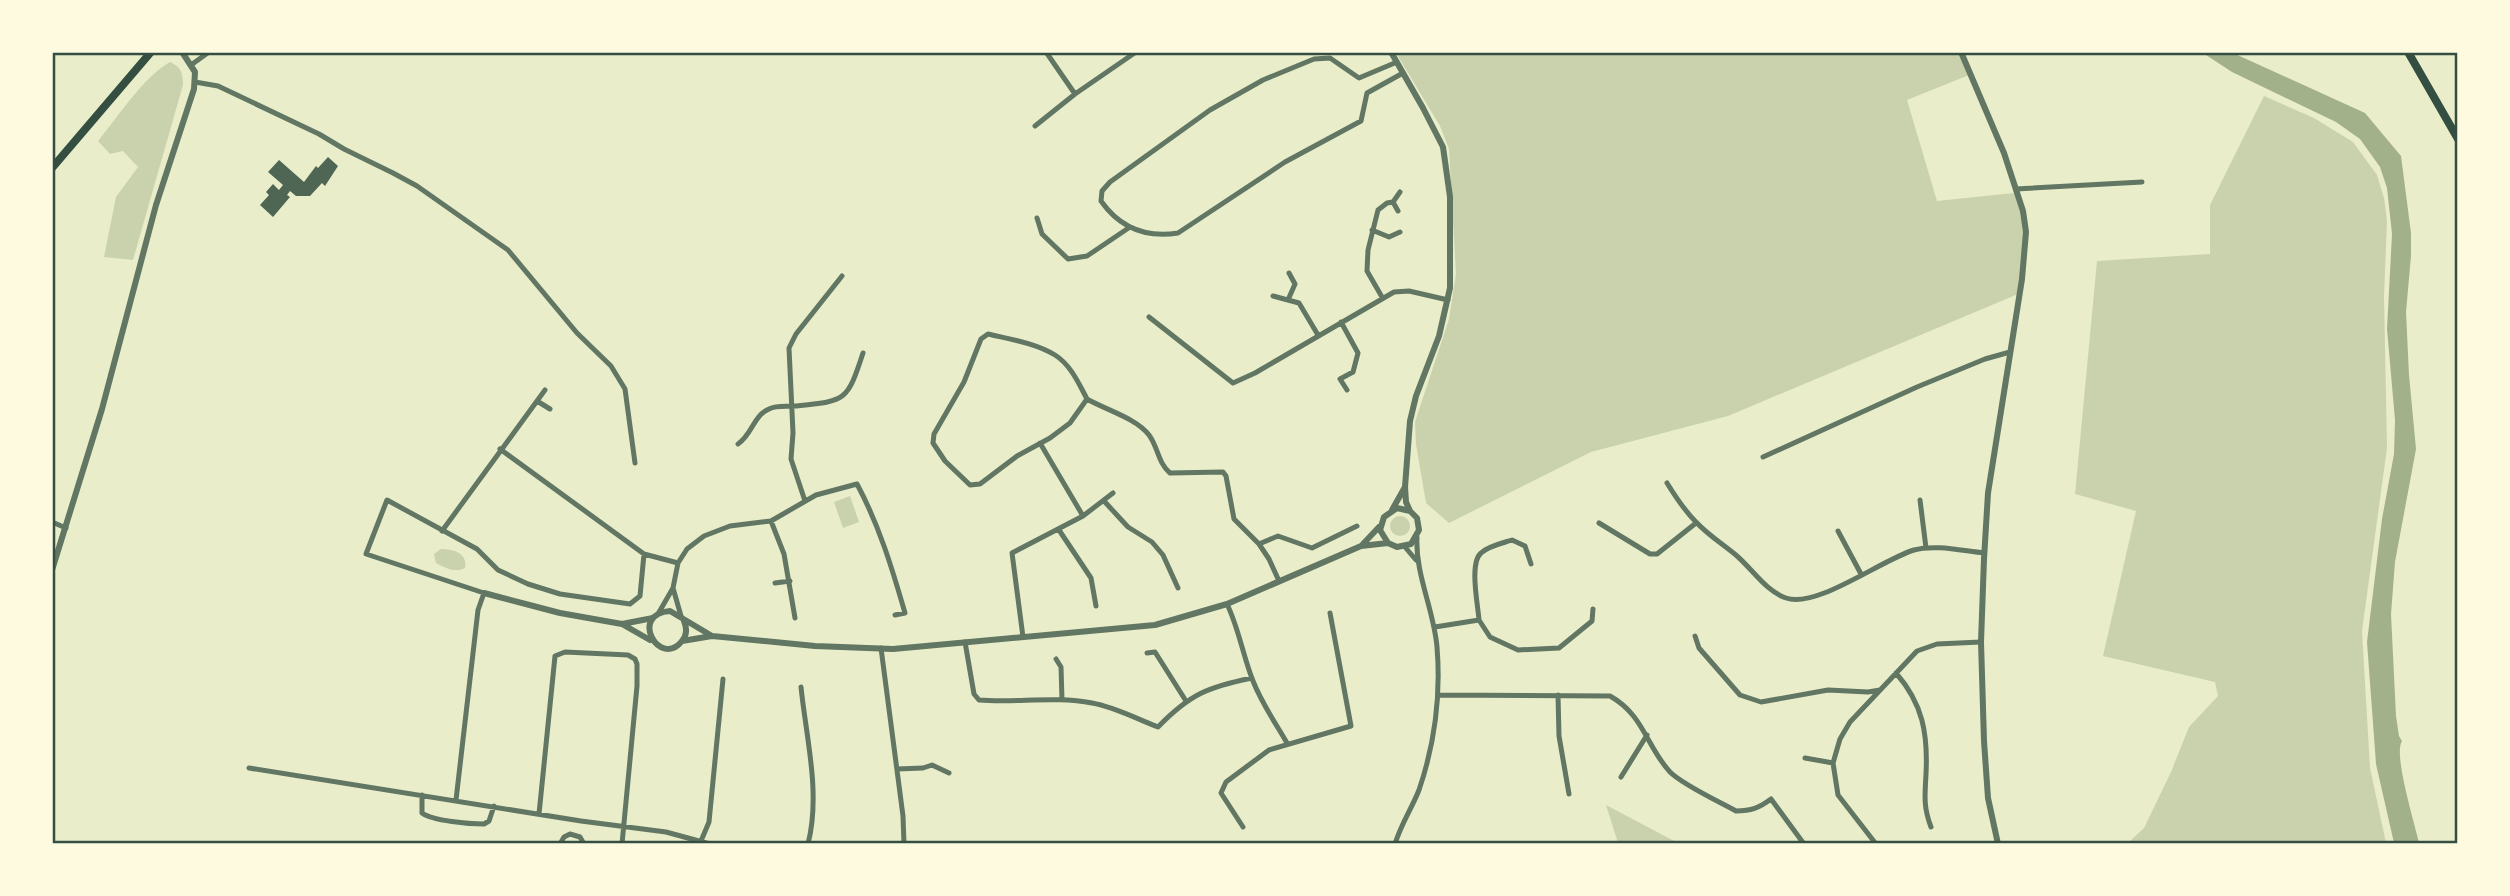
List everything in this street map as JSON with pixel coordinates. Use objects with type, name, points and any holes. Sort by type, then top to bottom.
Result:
[{"type":"highway","points":[[52,168],[69,152],[151,52]]},
{"type":"highway","points":[[2408,52],[2458,139]]},
{"type":"street","points":[[52,570],[118,352],[156,205],[195,82],[191,65],[182,52]]},
{"type":"street","points":[[191,65],[209,52]]},
{"type":"street","points":[[1046,52],[1075,94]]},
{"type":"street","points":[[1391,52],[1443,147],[1448,173],[1451,258],[1448,300],[1439,336],[1416,396],[1410,421],[1405,487],[1406,502],[1419,524],[1418,562],[1435,627],[1439,695],[1437,723],[1418,793],[1395,844]]},
{"type":"street","points":[[1961,52],[2004,153],[2023,211],[2026,232],[2023,269],[1988,493],[1984,553],[1981,642],[1988,798],[1998,844]]},
{"type":"street","points":[[1035,127],[1075,94],[1135,53]]},
{"type":"street","points":[[1397,62],[1359,78],[1330,58],[1314,59],[1263,80],[1210,110],[1110,182],[1100,195],[1106,208],[1122,225],[1129,228],[1160,236],[1178,233],[1285,162],[1361,121],[1367,93],[1403,73]]},
{"type":"street","points":[[195,82],[218,86],[393,173],[417,186],[508,250],[577,333],[611,366],[625,389],[635,463]]},
{"type":"street","points":[[2016,189],[2142,182]]},
{"type":"street","points":[[1382,297],[1367,271],[1368,250],[1378,210],[1393,202],[1400,192]]},
{"type":"street","points":[[1393,202],[1398,211]]},
{"type":"street","points":[[1037,218],[1042,234],[1068,259],[1087,256],[1129,228]]},
{"type":"street","points":[[1372,230],[1389,237],[1400,232]]},
{"type":"street","points":[[1288,300],[1295,284],[1289,274]]},
{"type":"street","points":[[805,501],[791,459],[789,348],[796,334],[842,276]]},
{"type":"street","points":[[1149,317],[1233,383],[1255,373],[1394,292],[1409,291],[1448,300]]},
{"type":"street","points":[[1273,296],[1299,303],[1318,335]]},
{"type":"street","points":[[1341,322],[1358,353],[1353,372],[1340,379],[1347,390]]},
{"type":"street","points":[[1087,399],[1070,423],[1017,456],[980,484],[970,485],[945,461],[933,443],[934,434],[964,382],[981,339],[988,334],[1056,356],[1074,374],[1087,399],[1139,426],[1150,436],[1164,468],[1170,473],[1223,472],[1234,519],[1259,544],[1279,581]]},
{"type":"street","points":[[1763,457],[1963,368],[2010,352]]},
{"type":"street","points":[[737,444],[746,439],[760,413],[772,407],[836,402],[846,393],[863,353]]},
{"type":"street","points":[[442,531],[545,390]]},
{"type":"street","points":[[537,401],[550,409]]},
{"type":"street","points":[[1040,443],[1083,516]]},
{"type":"street","points":[[500,449],[644,554],[678,562]]},
{"type":"street","points":[[1667,483],[1696,523],[1764,583],[1783,597],[1793,600],[1815,597],[1894,557],[1926,548],[1984,553]]},
{"type":"street","points":[[653,641],[649,630],[673,588],[678,562],[687,549],[704,536],[730,526],[771,521],[816,495],[857,484],[872,512],[890,559],[905,613],[895,615]]},
{"type":"street","points":[[1361,545],[1380,526],[1405,487]]},
{"type":"street","points":[[1023,637],[1012,553],[1083,516],[1113,494]]},
{"type":"street","points":[[644,554],[640,596],[630,604],[560,594],[528,584],[498,570],[477,550],[387,500],[366,554],[484,593],[560,613],[622,624],[663,648],[670,648],[682,641],[712,636],[816,646],[881,648],[1155,625],[1227,604],[1361,545],[1388,543]]},
{"type":"street","points":[[1920,500],[1926,548]]},
{"type":"street","points":[[1104,501],[1128,527],[1152,542],[1163,555],[1178,588]]},
{"type":"street","points":[[1392,510],[1410,511]]},
{"type":"street","points":[[771,521],[784,554],[795,618]]},
{"type":"street","points":[[52,522],[66,528]]},
{"type":"street","points":[[1599,523],[1650,554],[1657,554],[1696,523]]},
{"type":"street","points":[[1259,544],[1278,536],[1312,548],[1357,526]]},
{"type":"street","points":[[1380,526],[1381,534],[1388,543],[1397,547],[1405,547],[1417,537]]},
{"type":"street","points":[[1059,530],[1091,578],[1096,606]]},
{"type":"street","points":[[1838,531],[1861,574]]},
{"type":"street","points":[[1531,564],[1525,546],[1512,540],[1481,553],[1476,559],[1479,620],[1490,637],[1518,650],[1559,648],[1591,621],[1593,609]]},
{"type":"street","points":[[1405,547],[1418,562]]},
{"type":"street","points":[[775,583],[790,581]]},
{"type":"street","points":[[673,588],[687,632],[682,641]]},
{"type":"street","points":[[456,800],[478,610],[484,593]]},
{"type":"street","points":[[1227,604],[1263,705],[1287,743]]},
{"type":"street","points":[[622,624],[670,611],[712,636]]},
{"type":"street","points":[[1243,827],[1222,793],[1226,782],[1269,750],[1351,726],[1330,613]]},
{"type":"street","points":[[1435,627],[1479,620]]},
{"type":"street","points":[[1695,636],[1699,648],[1740,695],[1761,702],[1828,690],[1880,690]]},
{"type":"street","points":[[965,642],[974,694],[979,701],[1062,700],[1093,703],[1158,727],[1185,701],[1217,685],[1252,678]]},
{"type":"street","points":[[1876,844],[1838,796],[1833,763],[1840,739],[1850,722],[1917,651],[1937,644],[1981,642]]},
{"type":"street","points":[[881,648],[904,844]]},
{"type":"street","points":[[539,814],[555,656],[565,652],[628,655],[635,659],[637,664],[637,686],[622,844]]},
{"type":"street","points":[[1147,653],[1154,652],[1185,701]]},
{"type":"street","points":[[1056,659],[1061,667],[1062,700]]},
{"type":"street","points":[[1896,673],[1910,690],[1919,709],[1925,734],[1924,808],[1931,827]]},
{"type":"street","points":[[701,841],[709,822],[723,679]]},
{"type":"street","points":[[801,687],[814,802],[813,824],[808,844]]},
{"type":"street","points":[[1439,695],[1611,696],[1625,704],[1671,773],[1735,811],[1759,808],[1771,799],[1804,844]]},
{"type":"street","points":[[1558,695],[1559,736],[1569,793]]},
{"type":"street","points":[[1621,776],[1647,735]]},
{"type":"street","points":[[1805,758],[1833,763]]},
{"type":"street","points":[[897,769],[932,765],[949,774]]},
{"type":"street","points":[[249,768],[666,832],[710,844]]},
{"type":"street","points":[[422,794],[422,813],[426,817],[484,824],[489,821],[494,806]]},
{"type":"street","points":[[560,844],[564,837],[570,834],[580,837],[584,844]]},
{"type":"shaded area","points":[[1396,53],[1961,53],[1969,75],[1907,100],[1937,201],[2014,193],[2024,231],[2018,294],[1728,416],[1591,452],[1449,523],[1426,503],[1415,422],[1449,319],[1456,274],[1449,149],[1440,126]]},
{"type":"shaded area","points":[[2203,53],[2233,53],[2365,113],[2401,156],[2411,233],[2406,312],[2416,449],[2395,562],[2391,614],[2396,716],[2402,741],[2400,760],[2419,843],[2394,843],[2376,764],[2367,642],[2382,519],[2394,454],[2395,420],[2387,329],[2392,234],[2387,188],[2380,167],[2360,139],[2336,122],[2232,72]]},
{"type":"shaded area","points":[[170,62],[181,71],[183,85],[133,260],[104,257],[116,197],[138,167],[123,151],[110,154],[98,141],[141,87]]},
{"type":"shaded area","points":[[2264,96],[2314,118],[2353,142],[2377,175],[2384,198],[2387,221],[2384,296],[2387,448],[2362,631],[2370,768],[2386,843],[2128,843],[2144,828],[2189,727],[2218,696],[2215,682],[2103,656],[2136,511],[2075,494],[2097,261],[2210,254],[2210,205]]},
{"type":"shaded area","points":[[850,496],[859,522],[843,528],[834,502]]},
{"type":"shaded area","points":[[1400,516],[1407,519],[1410,526],[1407,533],[1400,536],[1393,533],[1390,526],[1393,519]]},
{"type":"shaded area","points":[[441,549],[462,555],[465,568],[454,570],[436,563],[434,554]]},
{"type":"shaded area","points":[[1606,805],[1678,843],[1618,843]]},
{"type":"building","points":[[328,157],[338,166],[325,186],[322,183],[310,196],[296,196],[290,191],[287,195],[290,197],[273,217],[260,205],[269,195],[266,192],[273,184],[279,190],[283,185],[268,172],[279,160],[304,182],[316,166],[318,168]]}]
